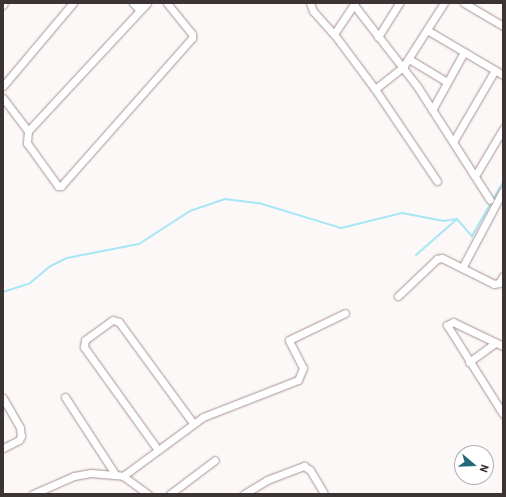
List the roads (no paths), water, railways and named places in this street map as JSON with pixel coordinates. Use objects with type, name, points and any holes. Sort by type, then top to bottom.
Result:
[{"type":"street","points":[[3,86],[73,3]]},
{"type":"street","points":[[133,3],[137,7],[145,5]]},
{"type":"street","points":[[310,3],[313,11],[334,34],[376,89],[437,181]]},
{"type":"street","points":[[378,37],[399,3]]},
{"type":"street","points":[[376,89],[403,67],[444,3]]},
{"type":"street","points":[[464,3],[503,26]]},
{"type":"street","points":[[145,5],[28,131],[27,143],[56,183],[61,186],[192,38],[192,34],[171,4]]},
{"type":"street","points":[[334,34],[354,4],[378,37],[403,67],[490,200]]},
{"type":"street","points":[[427,30],[503,75]]},
{"type":"street","points":[[432,110],[464,52]]},
{"type":"street","points":[[409,59],[447,82]]},
{"type":"street","points":[[453,142],[496,70]]},
{"type":"street","points":[[3,98],[28,131]]},
{"type":"street","points":[[475,176],[503,129]]},
{"type":"street","points":[[462,268],[503,191]]},
{"type":"street","points":[[398,296],[437,259],[446,259],[494,284],[499,283],[503,276]]},
{"type":"street","points":[[123,476],[193,423],[214,412],[298,380],[302,368],[289,340],[345,313]]},
{"type":"street","points":[[158,450],[84,347],[85,340],[113,320],[119,322],[193,423]]},
{"type":"street","points":[[503,346],[453,322],[447,325],[503,414]]},
{"type":"street","points":[[469,362],[495,343]]},
{"type":"street","points":[[65,397],[115,474]]},
{"type":"street","points":[[3,398],[20,428],[21,436],[19,440],[3,448]]},
{"type":"street","points":[[170,494],[215,460]]},
{"type":"street","points":[[244,494],[267,480],[304,466],[310,470],[323,492]]},
{"type":"street","points":[[33,494],[74,476],[91,473],[115,474],[123,476],[148,494]]},
{"type":"waterway","points":[[3,292],[30,283],[49,267],[67,258],[139,244],[190,211],[225,199],[259,203],[341,228],[402,213],[444,221],[457,219],[472,236],[503,182]]},
{"type":"waterway","points":[[416,255],[456,220]]}]
